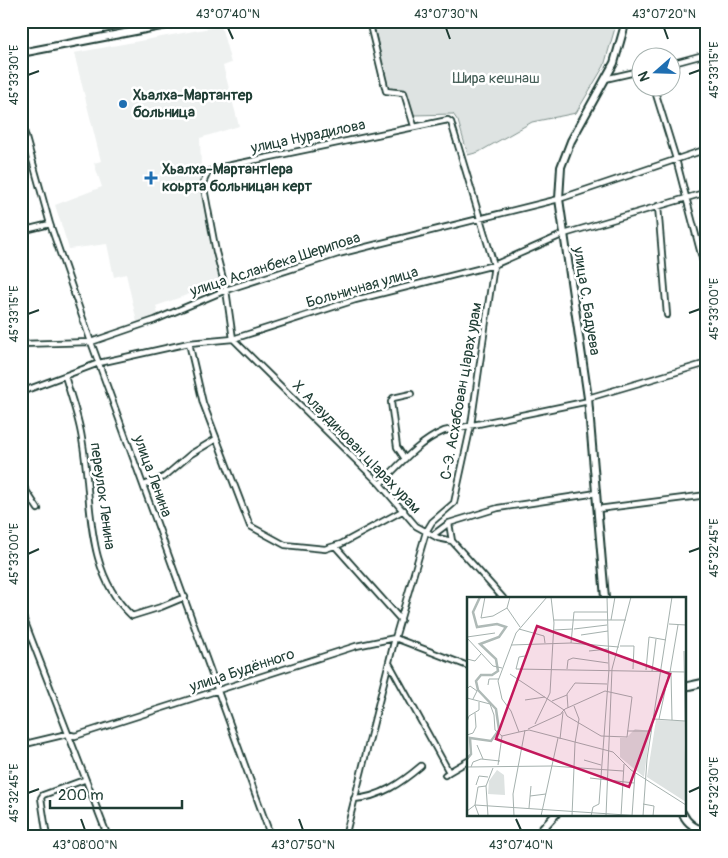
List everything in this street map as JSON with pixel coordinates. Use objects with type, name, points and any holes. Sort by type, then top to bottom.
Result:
[{"type":"main road","points":[[21,53],[187,21]]},
{"type":"main road","name":"улица С. Бадуева","points":[[605,597],[589,400],[559,199],[561,167],[571,141],[614,63],[626,21]]},
{"type":"main road","points":[[686,687],[707,682]]},
{"type":"main road","points":[[535,837],[554,816]]},
{"type":"main road","points":[[684,816],[687,822],[703,830],[698,837]]},
{"type":"street","points":[[369,21],[386,91],[404,93],[414,126]]},
{"type":"street","points":[[704,21],[707,33]]},
{"type":"street","points":[[680,61],[707,54]]},
{"type":"street","points":[[605,79],[630,73]]},
{"type":"street","points":[[657,98],[676,159],[707,277]]},
{"type":"street","name":"улица Ленина","points":[[21,120],[50,224],[91,342],[271,837]]},
{"type":"street","name":"С-Э. Асхабован цIарах урам","points":[[345,837],[395,638],[426,532],[432,522],[454,503],[471,425],[494,265],[451,122],[439,120],[414,126]]},
{"type":"street","name":"улица Нурадилова","points":[[226,290],[216,252],[203,183],[208,172],[222,167],[414,126]]},
{"type":"street","points":[[21,152],[29,149]]},
{"type":"street","name":"улица Асланбека Шерипова","points":[[21,344],[91,342],[155,320],[226,290],[338,254],[559,199],[707,149]]},
{"type":"street","name":"Больничная улица","points":[[21,392],[99,363],[189,342],[233,339],[355,300],[494,265],[564,234],[707,192]]},
{"type":"street","points":[[658,206],[667,315]]},
{"type":"street","points":[[21,232],[50,224]]},
{"type":"street","points":[[226,290],[233,339]]},
{"type":"street","name":"Х. Алаудинован цIарах урам","points":[[233,339],[380,484],[416,526],[433,535],[452,541]]},
{"type":"street","points":[[189,342],[203,403],[250,526],[285,545],[325,549],[335,546],[404,510]]},
{"type":"street","points":[[380,484],[431,436],[471,425],[511,419],[589,400],[707,363]]},
{"type":"street","name":"переулок Ленина","points":[[65,376],[82,438],[92,530],[99,561],[109,586],[120,605],[132,616],[162,608],[185,597]]},
{"type":"street","points":[[405,459],[397,447],[391,402],[393,398],[411,394]]},
{"type":"street","points":[[144,485],[164,478],[190,454],[216,439]]},
{"type":"street","points":[[21,483],[38,509]]},
{"type":"street","points":[[433,535],[449,522],[498,508],[597,493]]},
{"type":"street","points":[[598,509],[707,495]]},
{"type":"street","points":[[449,522],[452,541],[502,597]]},
{"type":"street","points":[[335,546],[401,620]]},
{"type":"street","points":[[21,612],[84,780],[108,837]]},
{"type":"street","points":[[21,630],[27,629]]},
{"type":"street","points":[[395,638],[467,666]]},
{"type":"street","name":"улица Будённого","points":[[21,745],[67,734],[75,736],[356,646],[395,638]]},
{"type":"street","points":[[389,663],[447,774],[467,762]]},
{"type":"street","points":[[354,799],[372,798],[405,780],[421,766]]},
{"type":"street","points":[[47,837],[41,803],[43,795],[84,780]]},
{"type":"shaded area","name":"Хьалха-МартантIера коьрта больницан керт","points":[[221,26],[231,63],[223,66],[239,126],[200,138],[205,200],[223,282],[156,306],[158,314],[137,322],[126,274],[114,277],[107,244],[69,249],[55,205],[102,187],[94,163],[101,161],[74,53]]},
{"type":"green space","name":"Шира кешнаш","points":[[373,21],[617,21],[604,66],[576,113],[532,122],[479,152],[468,155],[458,121],[453,114],[414,115],[405,89],[388,89]]},
{"type":"place","name":"Хьалха-Мартантер больница","points":[[123,104]]},
{"type":"place","name":"Хьалха-МартантIера коьрта больницан керт","points":[[151,178]]}]
